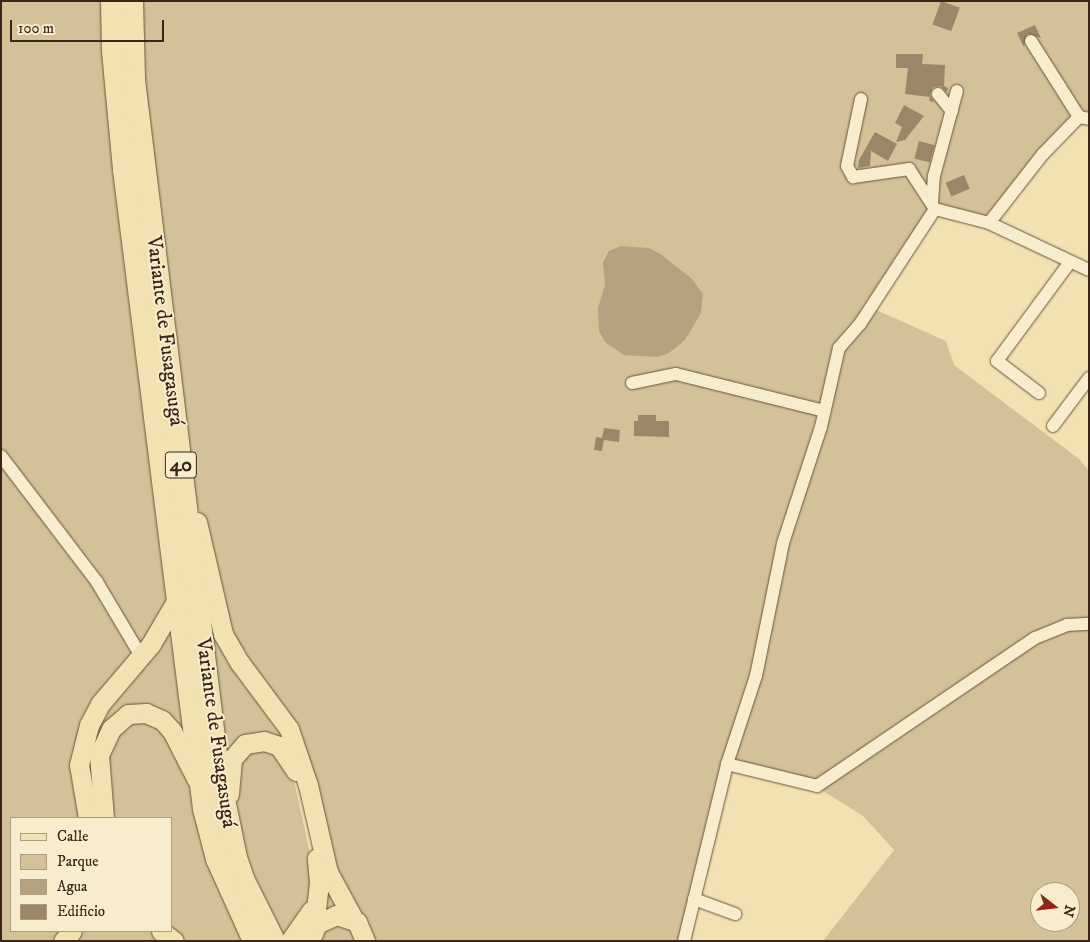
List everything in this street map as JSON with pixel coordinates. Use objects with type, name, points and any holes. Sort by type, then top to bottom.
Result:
[{"type":"highway","name":"Variante de Fusagasugá","points":[[112,1],[112,48],[124,170],[178,598]]},
{"type":"highway","name":"Variante de Fusagasugá","points":[[132,1],[134,80],[218,770],[230,833],[260,934]]},
{"type":"highway","name":"40","points":[[178,598],[202,789],[217,859],[260,934]]},
{"type":"main road","name":"40","points":[[185,497],[197,522],[223,634],[240,663],[289,729],[304,771],[328,872],[354,920],[361,928],[365,941]]},
{"type":"main road","points":[[88,817],[80,764],[84,740],[100,704],[141,656],[170,616],[178,598]]},
{"type":"main road","name":"40","points":[[104,817],[99,755],[111,729],[128,714],[154,715],[168,725],[202,789]]},
{"type":"main road","name":"40","points":[[230,833],[229,778],[232,759],[245,744],[272,742],[291,760],[301,784],[318,861],[318,891],[308,936]]},
{"type":"main road","points":[[290,941],[308,916],[318,891]]},
{"type":"main road","name":"40","points":[[308,936],[332,915],[354,920]]},
{"type":"main road","points":[[162,932],[174,941]]},
{"type":"street","points":[[989,223],[1043,154],[1084,118],[1032,41]]},
{"type":"street","points":[[684,941],[727,764],[756,676],[784,543],[824,411],[839,348],[860,324],[934,209],[931,193],[957,91]]},
{"type":"street","points":[[938,94],[952,111]]},
{"type":"street","points":[[861,99],[849,154],[848,173],[859,178],[909,169],[934,209],[989,223],[1089,270]]},
{"type":"street","points":[[1039,393],[997,361],[1070,262]]},
{"type":"street","points":[[632,383],[676,374],[824,411]]},
{"type":"street","points":[[1053,426],[1089,378]]},
{"type":"street","points":[[1,456],[97,582],[141,656]]},
{"type":"street","points":[[727,764],[817,786],[1035,638],[1067,625],[1089,624]]},
{"type":"street","points":[[694,899],[735,914]]},
{"type":"green space","points":[[1,1],[106,1],[172,597],[164,613],[95,701],[81,817],[10,817],[10,932],[63,932],[54,941],[1,941],[1,462],[73,542],[1,450]]},
{"type":"green space","points":[[139,1],[1089,1],[1089,114],[987,218],[936,214],[835,346],[680,941],[371,941],[334,870],[314,784],[236,646],[196,499],[140,79]]},
{"type":"green space","points":[[874,309],[946,341],[954,365],[1079,459],[1089,471],[1089,619],[1067,620],[816,782],[732,762],[787,545],[842,350]]},
{"type":"green space","points":[[199,564],[211,618],[225,652],[284,733],[292,751],[275,737],[252,735],[232,746],[224,767]]},
{"type":"green space","points":[[175,620],[192,756],[159,710],[106,725],[98,817],[85,765],[94,727]]},
{"type":"green space","points":[[1089,628],[1089,941],[823,941],[894,850],[863,816],[820,789],[1035,643],[1067,629]]},
{"type":"green space","points":[[126,722],[154,722],[163,730],[196,791],[247,941],[185,941],[172,931],[172,817],[111,817],[104,766],[116,733]]},
{"type":"green space","points":[[270,748],[289,770],[295,785],[312,862],[312,890],[306,907],[282,941],[269,920],[236,832],[235,788],[243,753]]},
{"type":"green space","points":[[292,751],[301,771],[319,847],[304,784]]},
{"type":"green space","points":[[319,847],[325,880],[340,909],[322,912],[325,882]]},
{"type":"green space","points":[[328,923],[349,924],[359,941],[316,941]]},
{"type":"green space","points":[[79,932],[152,932],[164,941],[71,941]]},
{"type":"water","points":[[621,246],[649,248],[662,255],[692,279],[703,294],[701,313],[685,340],[669,353],[657,357],[624,355],[605,342],[599,331],[598,308],[605,285],[603,262],[609,251]]},
{"type":"building","points":[[941,1],[960,8],[951,31],[932,24]]},
{"type":"building","points":[[1035,25],[1041,38],[1027,34],[1024,47],[1017,33]]},
{"type":"building","points":[[896,54],[923,54],[922,64],[945,65],[944,86],[948,88],[947,92],[940,86],[933,87],[930,95],[934,102],[929,101],[930,97],[905,94],[908,68],[896,68]]},
{"type":"building","points":[[904,105],[924,116],[905,140],[896,142],[902,127],[895,123]]},
{"type":"building","points":[[875,132],[897,144],[888,161],[871,151],[870,166],[858,168],[859,160]]},
{"type":"building","points":[[919,141],[934,145],[930,163],[914,158]]},
{"type":"building","points":[[964,175],[970,189],[951,197],[946,183]]},
{"type":"building","points":[[638,415],[656,415],[656,421],[669,421],[669,437],[634,436],[634,421],[638,421]]},
{"type":"building","points":[[604,428],[620,430],[619,442],[604,440],[602,451],[594,450],[596,437],[602,438]]}]
